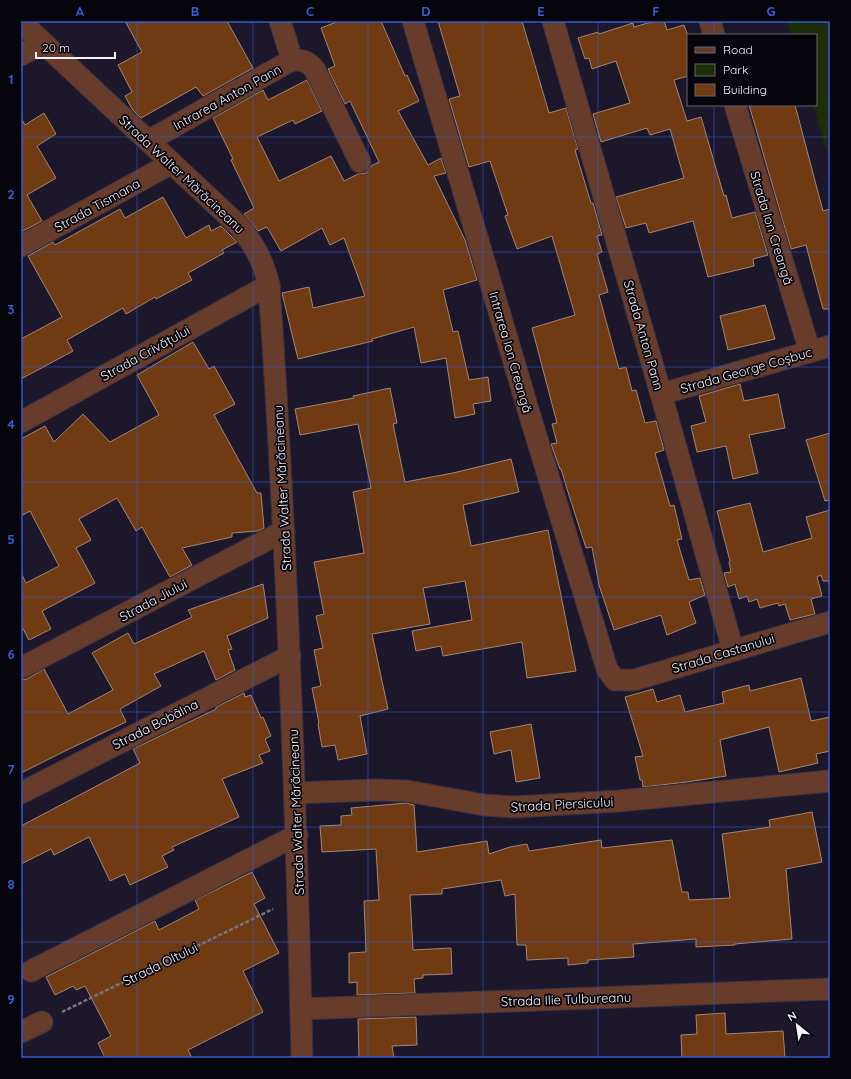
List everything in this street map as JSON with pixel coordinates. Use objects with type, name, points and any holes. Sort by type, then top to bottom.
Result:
[{"type":"street","name":"Intrarea Anton Pann","points":[[148,141],[292,60],[280,21]]},
{"type":"street","name":"Intrarea Ion Creangă","points":[[413,21],[607,669],[615,680]]},
{"type":"street","name":"Strada Anton Pann","points":[[553,21],[734,650]]},
{"type":"street","points":[[710,21],[714,34]]},
{"type":"street","name":"Strada Walter Mărăcineanu","points":[[21,22],[227,213],[248,236],[261,258],[269,285],[279,419],[290,656],[299,896],[302,1058]]},
{"type":"street","points":[[21,55],[43,43]]},
{"type":"street","points":[[292,60],[301,60],[309,63],[315,70],[360,162]]},
{"type":"street","name":"Strada Ion Creangă","points":[[735,106],[810,352]]},
{"type":"street","name":"Strada Tismana","points":[[21,246],[172,163]]},
{"type":"street","name":"Strada Crivățului","points":[[21,422],[269,285]]},
{"type":"street","name":"Strada George Coșbuc","points":[[661,394],[830,346]]},
{"type":"street","name":"Strada Jiului","points":[[21,668],[284,531]]},
{"type":"street","name":"Strada Castanului","points":[[615,680],[634,680],[830,622]]},
{"type":"street","name":"Strada Bobâlna","points":[[21,793],[290,656]]},
{"type":"street","name":"Strada Piersicului","points":[[295,793],[375,790],[407,791],[484,805],[514,807],[618,801],[830,781]]},
{"type":"street","points":[[30,970],[297,835]]},
{"type":"street","name":"Strada Ilie Tulbureanu","points":[[301,1009],[830,989]]},
{"type":"street","points":[[21,1032],[42,1022]]},
{"type":"path","name":"Strada Oltului","points":[[42,1022],[299,896]]},
{"type":"green space","points":[[787,21],[830,21],[830,161],[813,106],[817,106],[817,34],[791,34]]},
{"type":"building","points":[[125,21],[227,21],[253,68],[203,96],[196,87],[141,118],[132,109],[125,96],[132,92],[118,65],[142,52]]},
{"type":"building","points":[[339,21],[381,21],[405,76],[407,75],[419,101],[398,111],[428,165],[441,158],[446,173],[434,176],[465,240],[477,280],[443,290],[453,332],[458,331],[469,380],[488,377],[491,401],[473,404],[475,414],[455,418],[446,358],[421,363],[414,327],[372,339],[373,341],[298,359],[282,293],[309,287],[313,308],[365,296],[344,238],[330,245],[322,228],[281,251],[267,227],[258,231],[244,214],[254,208],[231,160],[233,159],[213,118],[263,90],[268,100],[307,80],[322,111],[295,124],[293,120],[257,137],[279,181],[331,156],[344,181],[358,174],[366,173],[371,166],[379,162],[350,101],[345,104],[328,69],[335,66],[321,28]]},
{"type":"building","points":[[438,21],[522,21],[549,113],[566,108],[578,149],[575,150],[602,235],[597,236],[602,252],[597,254],[608,292],[599,295],[619,369],[626,367],[632,391],[636,390],[645,423],[656,421],[664,450],[655,453],[670,506],[674,505],[682,539],[677,540],[689,580],[700,578],[705,595],[689,602],[696,623],[667,635],[661,615],[614,630],[599,585],[592,547],[586,548],[561,469],[551,444],[557,443],[552,424],[557,423],[532,328],[575,315],[552,236],[517,249],[505,216],[508,215],[490,161],[469,167],[449,99],[460,96]]},
{"type":"building","points":[[655,21],[664,21],[667,30],[684,25],[687,34],[687,76],[674,80],[687,121],[701,117],[732,218],[755,212],[768,255],[753,259],[754,266],[708,277],[693,221],[649,233],[646,223],[626,228],[616,197],[684,178],[670,129],[650,135],[647,128],[601,142],[593,114],[630,103],[616,61],[592,69],[589,58],[585,59],[578,38],[598,32],[599,34],[633,23],[634,27]]},
{"type":"building","points":[[749,106],[795,106],[823,211],[830,209],[830,309],[823,309],[806,245],[791,249]]},
{"type":"building","points":[[44,113],[56,134],[37,146],[56,178],[27,195],[42,221],[21,232],[21,118],[25,125]]},
{"type":"building","points":[[163,197],[186,238],[209,225],[211,231],[221,226],[237,242],[222,250],[224,253],[188,273],[192,280],[156,299],[155,297],[126,314],[123,308],[67,340],[73,351],[21,379],[21,339],[62,317],[28,256],[53,242],[55,245],[120,209],[125,218]]},
{"type":"building","points":[[765,305],[775,339],[728,350],[720,316]]},
{"type":"building","points":[[193,342],[209,369],[214,366],[235,404],[214,415],[257,493],[261,493],[264,528],[258,531],[232,533],[232,537],[182,548],[192,565],[170,577],[142,527],[136,531],[117,498],[79,519],[91,540],[76,548],[95,583],[42,611],[51,629],[29,640],[21,625],[21,573],[26,583],[59,566],[30,511],[21,516],[21,439],[45,426],[54,442],[83,414],[110,442],[159,415],[137,375]]},
{"type":"building","points":[[740,384],[744,401],[778,394],[785,428],[749,435],[758,473],[733,479],[726,446],[697,452],[691,426],[706,422],[699,396]]},
{"type":"building","points":[[390,388],[397,423],[393,424],[405,482],[453,473],[511,459],[519,492],[463,505],[471,546],[548,530],[576,671],[527,678],[522,642],[443,656],[441,646],[416,651],[412,631],[472,620],[465,581],[423,588],[430,624],[372,634],[388,709],[360,716],[367,754],[338,760],[335,745],[322,747],[312,688],[321,686],[314,650],[323,648],[316,616],[324,614],[314,562],[364,553],[353,492],[371,488],[358,424],[300,435],[295,409],[354,398],[353,396]]},
{"type":"building","points":[[830,433],[830,500],[825,501],[806,440]]},
{"type":"building","points":[[750,503],[763,552],[812,538],[806,517],[830,510],[830,581],[823,581],[821,575],[817,577],[822,596],[811,599],[815,614],[790,620],[785,604],[779,606],[778,603],[760,608],[757,599],[749,602],[747,596],[739,599],[735,584],[728,587],[724,573],[731,572],[730,561],[717,511]]},
{"type":"building","points":[[263,584],[268,618],[227,636],[232,649],[228,650],[235,670],[216,680],[204,651],[154,674],[161,686],[120,709],[126,722],[21,773],[21,680],[27,679],[44,669],[68,714],[113,690],[92,653],[128,633],[134,644],[192,617],[188,610]]},
{"type":"building","points":[[801,678],[811,721],[830,717],[830,751],[816,754],[818,763],[779,772],[769,727],[720,740],[726,776],[643,787],[635,757],[643,756],[625,697],[653,689],[657,702],[680,695],[685,712],[724,703],[722,692],[749,685],[750,691]]},
{"type":"building","points":[[244,693],[245,697],[251,695],[271,736],[265,739],[270,751],[259,755],[263,763],[222,779],[239,817],[172,847],[174,850],[162,856],[168,867],[130,885],[125,874],[110,881],[89,837],[54,855],[51,849],[21,864],[21,826],[140,763],[133,749],[216,709],[216,707]]},
{"type":"building","points":[[531,724],[540,778],[516,782],[511,750],[494,754],[490,732]]},
{"type":"building","points":[[406,803],[414,805],[417,852],[487,841],[489,854],[510,847],[527,844],[529,851],[601,840],[602,848],[672,840],[682,892],[688,892],[689,900],[730,898],[722,834],[770,827],[769,820],[812,812],[822,862],[786,869],[792,939],[735,945],[696,947],[696,939],[633,944],[634,957],[588,960],[588,963],[568,965],[568,958],[527,960],[526,945],[517,945],[515,894],[505,896],[501,880],[442,889],[442,894],[410,895],[413,950],[451,948],[452,974],[423,975],[423,978],[414,979],[415,993],[357,995],[357,982],[349,983],[349,953],[366,952],[364,901],[379,900],[376,849],[322,852],[320,826],[341,825],[341,816],[352,815],[351,808]]},
{"type":"building","points":[[252,872],[265,898],[254,904],[279,953],[243,971],[263,1012],[188,1050],[192,1058],[105,1058],[98,1043],[111,1036],[85,986],[76,990],[73,986],[55,995],[46,977],[155,921],[159,930],[199,909],[195,900]]},
{"type":"building","points":[[725,1013],[726,1034],[783,1031],[785,1058],[682,1058],[681,1035],[697,1034],[696,1015]]},
{"type":"building","points":[[416,1017],[417,1045],[392,1046],[394,1058],[359,1058],[358,1019]]}]
